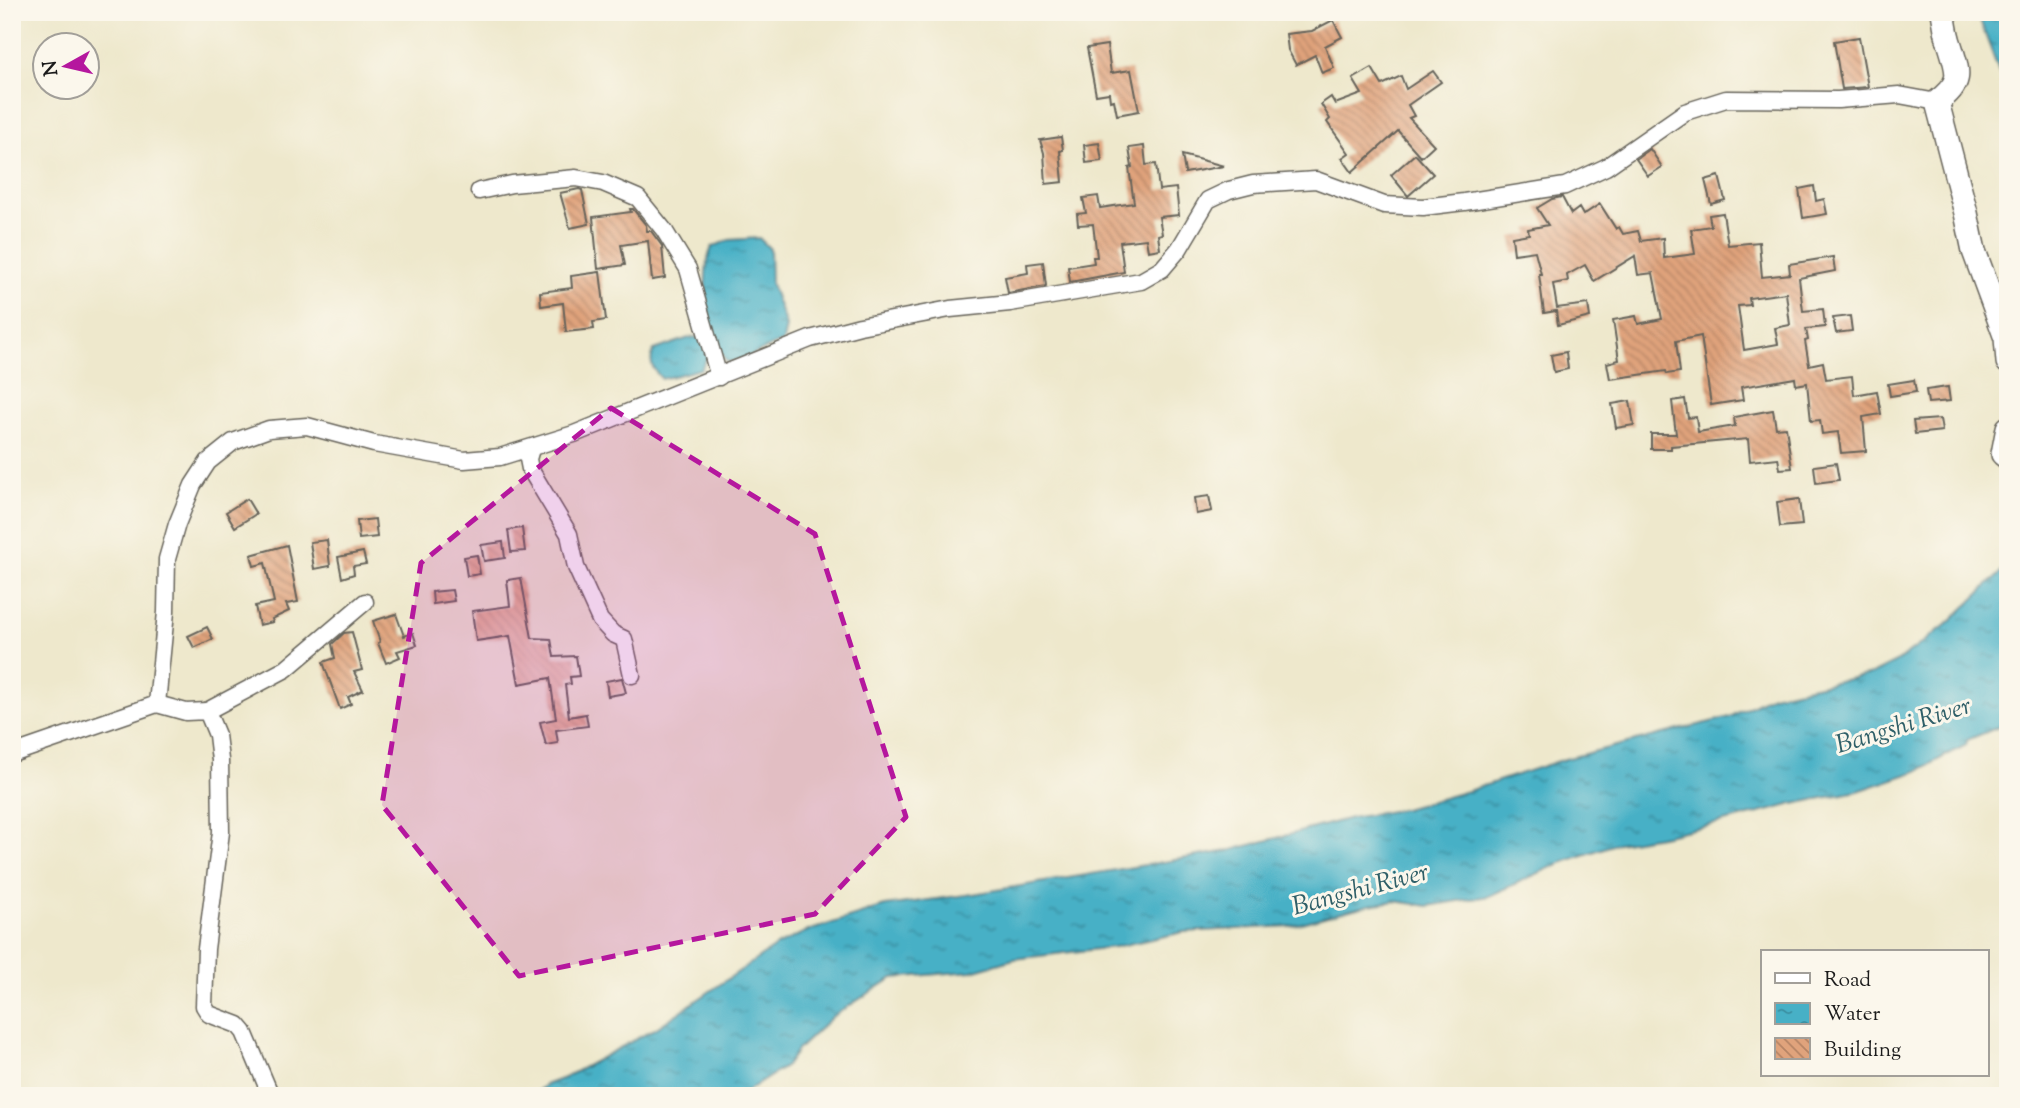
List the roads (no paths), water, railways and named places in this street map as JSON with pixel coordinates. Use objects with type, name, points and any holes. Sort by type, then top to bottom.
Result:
[{"type":"street","points":[[157,704],[166,612],[167,559],[194,485],[208,463],[233,442],[269,429],[307,426],[374,444],[464,460],[500,457],[531,449],[810,339],[860,326],[950,309],[1010,303],[1141,281],[1162,269],[1179,249],[1208,200],[1229,190],[1253,184],[1316,180],[1384,205],[1423,207],[1565,186],[1606,167],[1685,112],[1726,99],[1839,100],[1899,95],[1937,102],[1951,92],[1958,70],[1948,41],[1943,12]]},
{"type":"street","points":[[1937,102],[1966,213],[1973,251],[2006,338],[2008,362]]},
{"type":"street","points":[[479,191],[512,184],[576,178],[603,183],[638,198],[664,230],[688,269],[719,377]]},
{"type":"street","points":[[2008,428],[2003,454],[2008,458]]},
{"type":"street","points":[[531,449],[528,459],[530,469],[569,534],[576,567],[600,620],[613,634],[624,639],[632,675]]},
{"type":"street","points":[[12,754],[157,704],[186,712],[207,711],[286,669],[365,602]]},
{"type":"street","points":[[207,711],[217,734],[221,832],[206,949],[204,1006],[209,1014],[238,1025],[244,1032],[271,1096]]},
{"type":"water","points":[[1977,12],[2008,12],[2008,96]]},
{"type":"water","points":[[759,238],[770,249],[771,284],[786,326],[783,342],[742,359],[727,362],[714,337],[707,306],[708,260],[712,247],[729,240]]},
{"type":"water","points":[[698,337],[708,356],[701,369],[662,379],[652,366],[654,350]]},
{"type":"water","name":"Bangshi River","points":[[2008,566],[2008,723],[1967,740],[1966,745],[1917,771],[1858,791],[1666,835],[1618,843],[1558,864],[1489,896],[1428,906],[1395,901],[1369,905],[1290,926],[1184,932],[1114,947],[1014,959],[972,971],[893,978],[833,1016],[798,1049],[786,1066],[739,1096],[532,1096],[545,1085],[564,1078],[655,1029],[776,946],[805,932],[885,906],[1228,851],[1351,818],[1404,809],[1565,759],[1730,717],[1772,695],[1872,674],[1898,661],[1951,621]]}]
